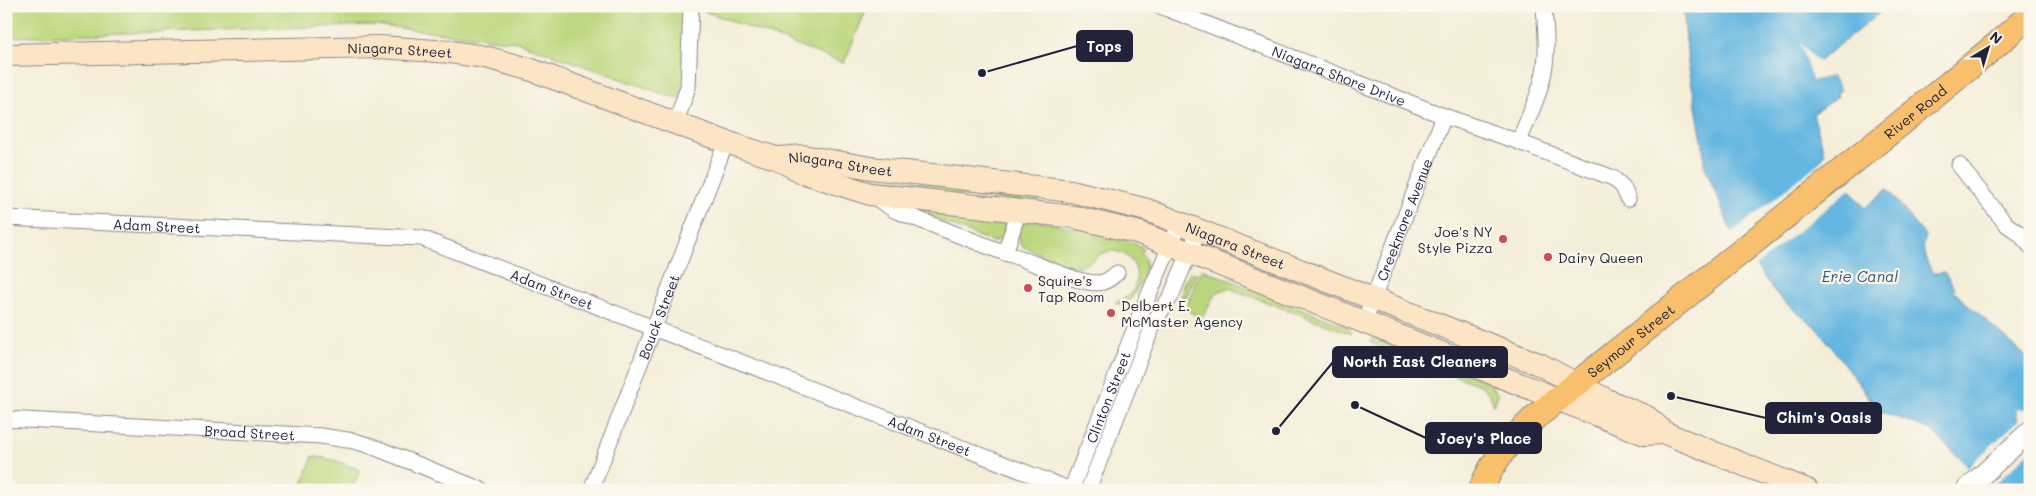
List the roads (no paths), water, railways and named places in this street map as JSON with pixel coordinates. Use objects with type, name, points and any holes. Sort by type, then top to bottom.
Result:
[{"type":"main road","name":"River Road","points":[[1798,206],[1921,107],[2030,15]]},
{"type":"main road","name":"Niagara Street","points":[[6,56],[380,47],[450,52],[484,57],[524,67],[726,142],[776,158],[802,172],[870,194],[1074,217],[1140,233],[1645,434],[1665,433]]},
{"type":"main road","name":"Niagara Street","points":[[776,158],[802,156],[871,168],[1071,191],[1120,202],[1190,226],[1541,365],[1607,400],[1647,417],[1665,433],[1806,490]]},
{"type":"main road","name":"Seymour Street","points":[[1481,490],[1497,457],[1514,438],[1556,399],[1798,206]]},
{"type":"street","points":[[676,122],[688,87],[692,6]]},
{"type":"street","name":"Niagara Shore Drive","points":[[1160,6],[1444,116],[1613,178],[1623,187],[1628,199]]},
{"type":"street","points":[[1519,142],[1541,84],[1545,66],[1547,42],[1544,6]]},
{"type":"street","name":"Creekmore Avenue","points":[[1364,322],[1444,116]]},
{"type":"street","name":"Bouck Street","points":[[591,490],[726,142]]},
{"type":"street","points":[[1959,165],[2006,224],[2027,236]]},
{"type":"street","name":"Niagara Street","points":[[870,194],[894,210],[1085,282],[1104,282],[1117,273]]},
{"type":"street","points":[[1005,253],[1019,210]]},
{"type":"street","name":"Adam Street","points":[[6,218],[421,238],[1071,490]]},
{"type":"street","name":"Clinton Street","points":[[1071,490],[1140,315],[1180,250],[1190,226]]},
{"type":"street","name":"Clinton Street","points":[[1088,490],[1154,320],[1171,296],[1180,250]]},
{"type":"street","name":"Broad Street","points":[[6,419],[321,436],[354,441],[371,446],[482,490]]},
{"type":"street","points":[[1972,484],[2030,431]]},
{"type":"water","name":"Erie Canal","points":[[1683,6],[1889,6],[1818,62],[1801,44],[1812,81],[1832,76],[1841,90],[1837,94],[1838,96],[1813,114],[1825,154],[1822,157],[1865,208],[1887,189],[1926,237],[1924,251],[1926,260],[1933,273],[1944,272],[1955,288],[1953,291],[2030,360],[2030,411],[2018,409],[2017,419],[2030,434],[2030,490],[1993,490],[1970,465],[1968,466],[1931,430],[1879,411],[1818,329],[1783,301],[1771,287],[1730,228],[1704,164],[1703,145],[1688,63]]},
{"type":"place","name":"Tops","points":[[982,73]]},
{"type":"place","name":"Joe's NY Style Pizza","points":[[1503,239]]},
{"type":"place","name":"Dairy Queen","points":[[1548,257]]},
{"type":"place","name":"Squire's Tap Room","points":[[1028,288]]},
{"type":"place","name":"Delbert E. McMaster Agency","points":[[1111,313]]},
{"type":"place","name":"Chim's Oasis","points":[[1671,396]]},
{"type":"place","name":"Joey's Place","points":[[1355,405]]},
{"type":"place","name":"North East Cleaners","points":[[1276,431]]}]
